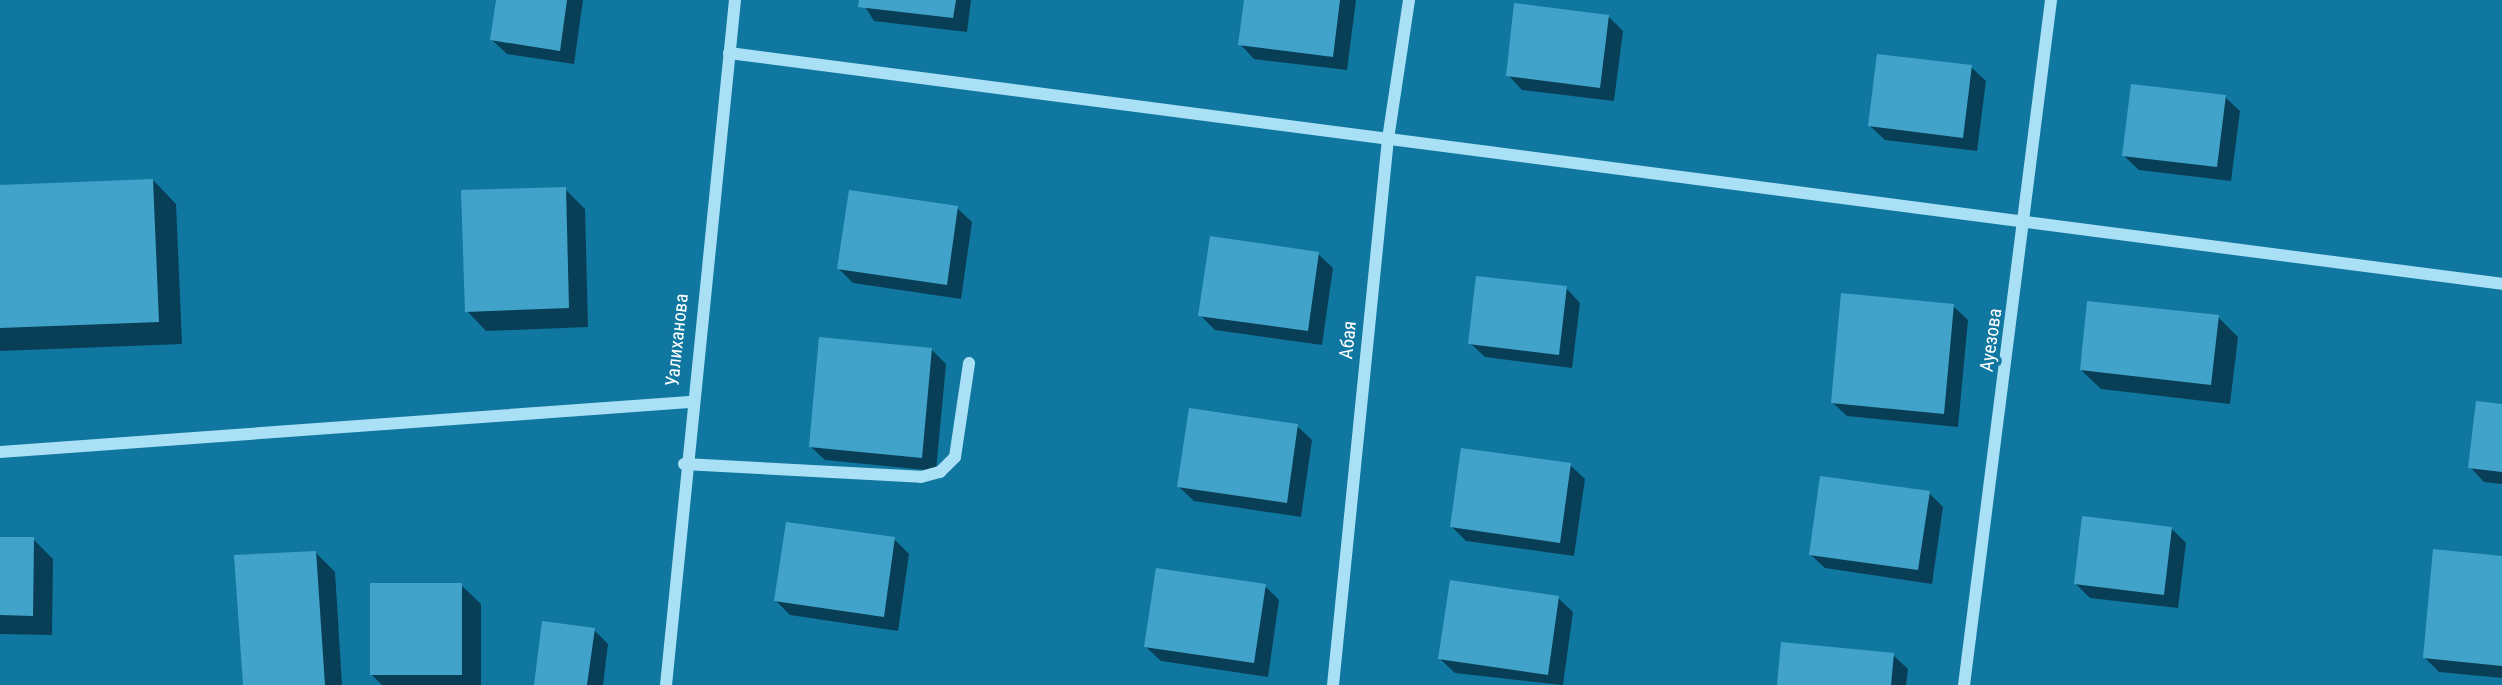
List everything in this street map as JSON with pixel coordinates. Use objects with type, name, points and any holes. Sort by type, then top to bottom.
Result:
[{"type":"street","name":"Уалиханова","points":[[666,685],[689,402],[735,0]]},
{"type":"street","name":"Абая","points":[[1333,685],[1388,139],[1409,0]]},
{"type":"street","name":"Ауезова","points":[[1964,685],[2027,222],[2051,0]]},
{"type":"street","points":[[729,53],[2502,284]]},
{"type":"street","points":[[684,464],[921,477],[940,472],[955,457],[969,363]]},
{"type":"street","points":[[0,452],[689,402]]},
{"type":"building","points":[[496,0],[567,0],[560,51],[490,40]]},
{"type":"building","points":[[859,0],[956,0],[953,18],[858,7]]},
{"type":"building","points":[[1244,0],[1340,0],[1333,57],[1238,45]]},
{"type":"building","points":[[1514,3],[1609,15],[1600,88],[1506,76]]},
{"type":"building","points":[[1877,54],[1972,65],[1963,138],[1868,126]]},
{"type":"building","points":[[2131,84],[2226,95],[2217,167],[2122,156]]},
{"type":"building","points":[[153,179],[159,322],[0,328],[0,185]]},
{"type":"building","points":[[566,187],[569,308],[465,312],[461,190]]},
{"type":"building","points":[[849,190],[958,206],[947,285],[837,269]]},
{"type":"building","points":[[1210,236],[1319,252],[1308,331],[1198,316]]},
{"type":"building","points":[[1476,276],[1567,286],[1559,355],[1468,344]]},
{"type":"building","points":[[1841,293],[1954,304],[1944,414],[1831,403]]},
{"type":"building","points":[[2087,301],[2219,315],[2211,385],[2080,370]]},
{"type":"building","points":[[819,337],[932,348],[922,458],[809,447]]},
{"type":"building","points":[[2476,401],[2502,404],[2502,472],[2468,468]]},
{"type":"building","points":[[1189,408],[1298,424],[1287,503],[1177,487]]},
{"type":"building","points":[[1461,448],[1571,463],[1560,543],[1450,527]]},
{"type":"building","points":[[1820,476],[1930,491],[1918,570],[1809,555]]},
{"type":"building","points":[[2082,516],[2172,527],[2164,595],[2074,584]]},
{"type":"building","points":[[786,522],[895,537],[884,617],[774,601]]},
{"type":"building","points":[[0,537],[34,537],[33,616],[0,615]]},
{"type":"building","points":[[2433,549],[2502,556],[2502,666],[2423,658]]},
{"type":"building","points":[[316,551],[325,685],[243,685],[234,555]]},
{"type":"building","points":[[1156,568],[1266,584],[1254,663],[1144,647]]},
{"type":"building","points":[[1450,580],[1559,596],[1548,675],[1438,659]]},
{"type":"building","points":[[370,583],[462,583],[462,675],[370,675]]},
{"type":"building","points":[[542,621],[595,628],[587,685],[534,685]]},
{"type":"building","points":[[1781,642],[1894,653],[1891,685],[1777,685]]}]
